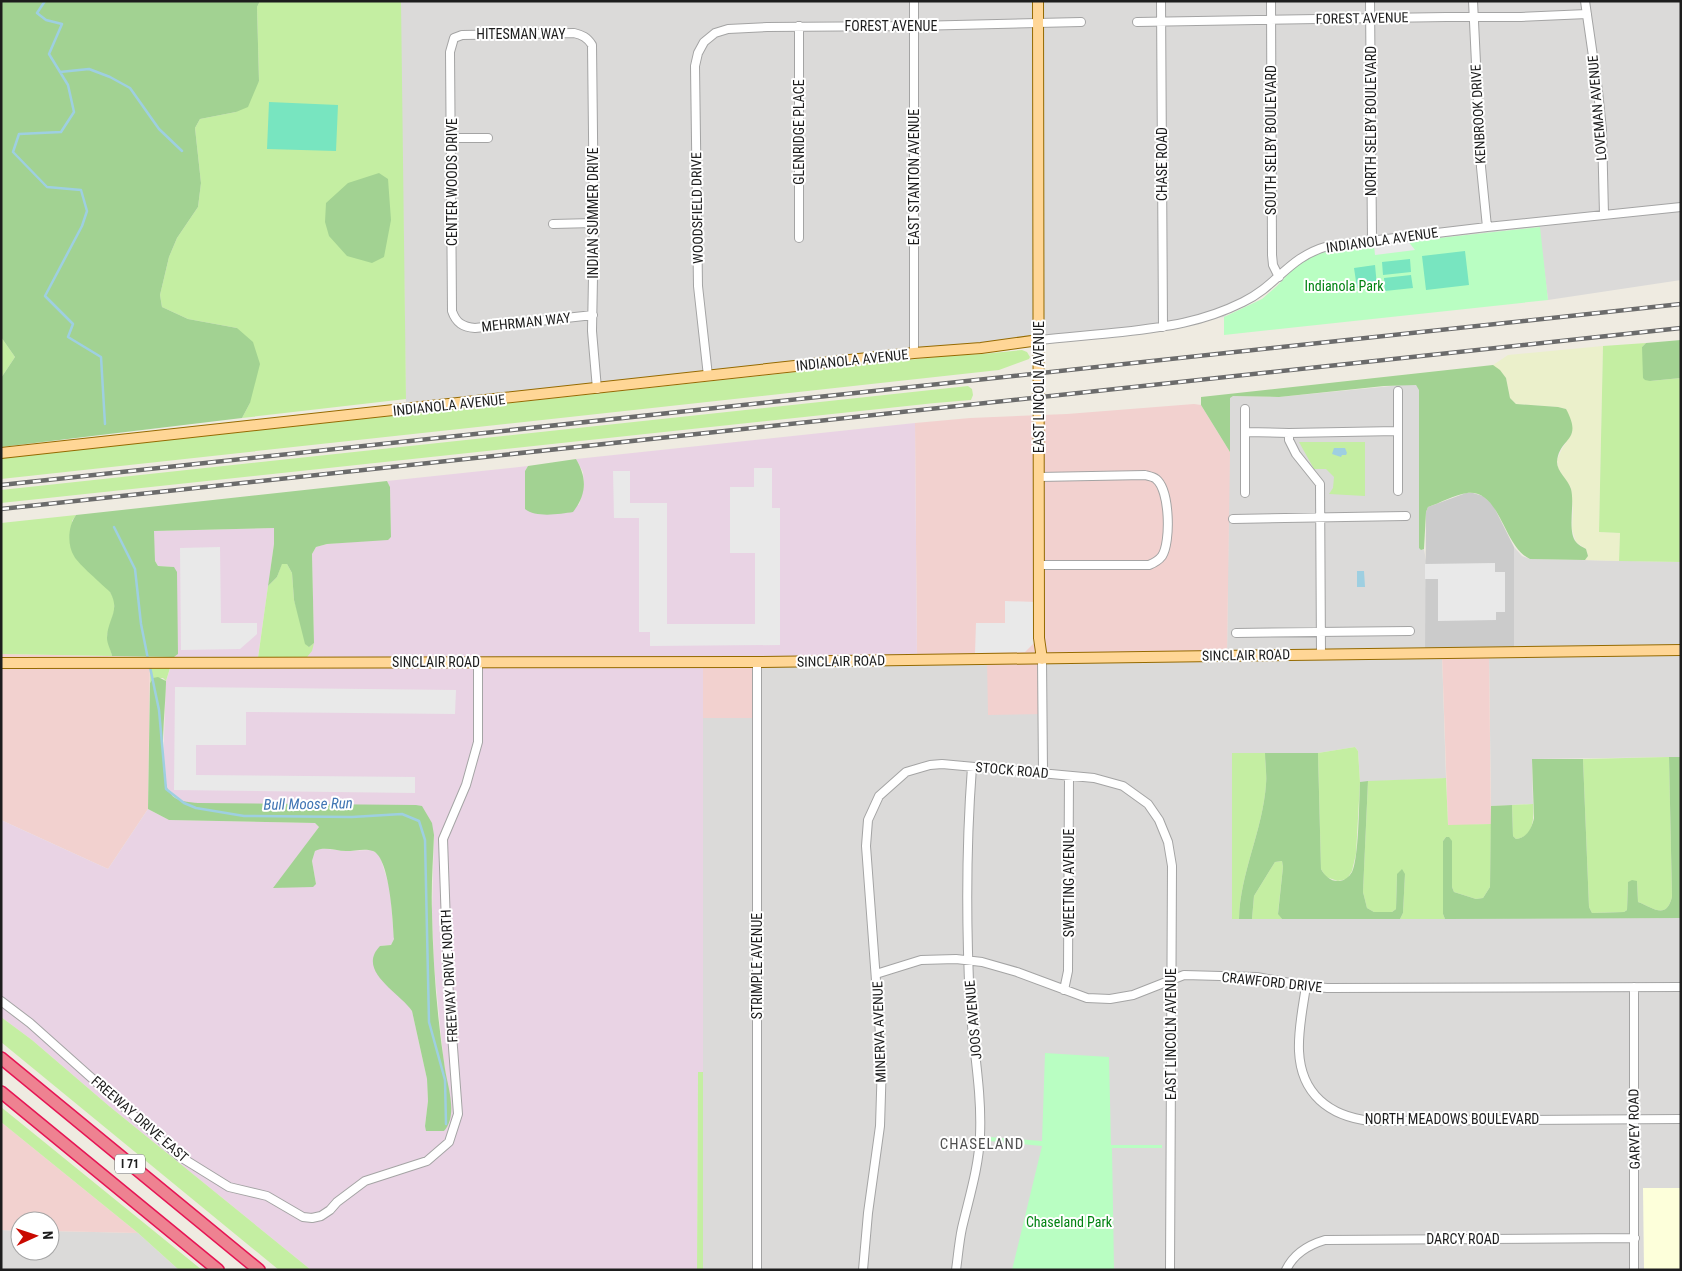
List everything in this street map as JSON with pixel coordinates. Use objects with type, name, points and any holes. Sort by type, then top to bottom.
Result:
[{"type":"highway","name":"I 71","points":[[1,1058],[259,1270]]},
{"type":"highway","name":"I 71","points":[[1,1092],[218,1270]]},
{"type":"main road","name":"EAST LINCOLN AVENUE","points":[[1038,1],[1039,565],[1042,659]]},
{"type":"main road","name":"INDIANOLA AVENUE","points":[[1,453],[914,353],[982,348],[1039,340]]},
{"type":"main road","name":"SINCLAIR ROAD","points":[[1,663],[757,662],[948,658],[987,660],[1681,650]]},
{"type":"street","name":"EAST STANTON AVENUE","points":[[914,1],[914,353]]},
{"type":"street","name":"CHASE ROAD","points":[[1161,1],[1163,327]]},
{"type":"street","name":"SOUTH SELBY BOULEVARD","points":[[1271,1],[1272,255],[1273,265],[1279,277]]},
{"type":"street","name":"NORTH SELBY BOULEVARD","points":[[1370,1],[1372,240]]},
{"type":"street","name":"KENBROOK DRIVE","points":[[1472,1],[1481,167],[1487,227]]},
{"type":"street","name":"LOVEMAN AVENUE","points":[[1585,1],[1602,130],[1604,215]]},
{"type":"street","name":"FOREST AVENUE","points":[[1137,22],[1521,17],[1587,14]]},
{"type":"street","name":"FOREST AVENUE","points":[[704,42],[715,33],[728,29],[799,26],[914,26],[1081,22]]},
{"type":"street","name":"GLENRIDGE PLACE","points":[[799,26],[800,238]]},
{"type":"street","name":"HITESMAN WAY","points":[[454,38],[470,34],[574,34],[588,39]]},
{"type":"street","name":"CENTER WOODS DRIVE","points":[[454,38],[450,52],[452,311],[460,324]]},
{"type":"street","name":"INDIAN SUMMER DRIVE","points":[[588,39],[593,51],[594,223],[592,331],[598,389]]},
{"type":"street","name":"WOODSFIELD DRIVE","points":[[704,42],[698,53],[695,66],[696,222],[698,286],[708,376]]},
{"type":"street","points":[[452,138],[488,138]]},
{"type":"street","name":"INDIANOLA AVENUE","points":[[1039,340],[1194,322],[1228,310],[1262,292],[1294,261],[1317,249],[1338,244],[1681,207]]},
{"type":"street","points":[[553,224],[594,223]]},
{"type":"street","name":"MEHRMAN WAY","points":[[460,324],[475,328],[593,316]]},
{"type":"street","points":[[1398,391],[1398,491]]},
{"type":"street","points":[[1245,409],[1245,493]]},
{"type":"street","points":[[1245,432],[1397,431]]},
{"type":"street","points":[[1288,433],[1296,454],[1320,484],[1321,654]]},
{"type":"street","points":[[1039,477],[1145,475],[1156,478],[1163,487],[1167,517],[1165,547],[1162,556],[1149,565],[1039,565]]},
{"type":"street","points":[[1233,519],[1406,516]]},
{"type":"street","points":[[1236,633],[1410,631]]},
{"type":"street","name":"EAST LINCOLN AVENUE","points":[[1042,659],[1043,772]]},
{"type":"street","name":"STRIMPLE AVENUE","points":[[757,662],[757,1270]]},
{"type":"street","name":"FREEWAY DRIVE NORTH","points":[[321,1216],[365,1181],[427,1161],[449,1142],[458,1114],[448,981],[443,839],[466,785],[478,742],[478,663]]},
{"type":"street","name":"STOCK ROAD","points":[[879,796],[906,772],[930,765],[942,764],[1094,778],[1123,786],[1148,804]]},
{"type":"street","name":"JOOS AVENUE","points":[[956,1270],[961,1231],[973,1183],[980,1138],[980,1111],[968,960],[967,866],[972,767]]},
{"type":"street","name":"SWEETING AVENUE","points":[[1064,990],[1068,971],[1069,776]]},
{"type":"street","name":"MINERVA AVENUE","points":[[863,1270],[881,1106],[882,1061],[866,846],[868,820],[879,796]]},
{"type":"street","name":"EAST LINCOLN AVENUE","points":[[1148,804],[1160,820],[1168,842],[1172,866],[1170,1270]]},
{"type":"street","name":"CRAWFORD DRIVE","points":[[876,974],[921,960],[968,960],[1017,972],[1087,998],[1110,999],[1133,995],[1184,975],[1257,977],[1306,986],[1350,988],[1681,987]]},
{"type":"street","name":"NORTH MEADOWS BOULEVARD","points":[[1306,986],[1299,1033],[1301,1068],[1308,1084],[1318,1099],[1328,1108],[1342,1115],[1370,1121],[1681,1119]]},
{"type":"street","name":"GARVEY ROAD","points":[[1634,987],[1634,1270]]},
{"type":"street","name":"FREEWAY DRIVE EAST","points":[[1,1001],[30,1023],[180,1156],[229,1187],[267,1196],[303,1217],[321,1216]]},
{"type":"street","name":"DARCY ROAD","points":[[1286,1270],[1294,1256],[1314,1243],[1339,1239],[1635,1238]]},
{"type":"shaded area","points":[[400,1],[1681,1],[1681,280],[1548,300],[1539,227],[1338,249],[1295,261],[1224,317],[406,409]]},
{"type":"shaded area","points":[[1408,241],[1415,250],[1375,255],[1374,245]]},
{"type":"shaded area","points":[[1603,346],[1599,532],[1620,533],[1619,561],[1585,560],[1588,556],[1586,549],[1576,542],[1572,529],[1571,488],[1558,468],[1557,460],[1572,433],[1566,409],[1516,404],[1510,398],[1506,378],[1493,365],[1508,355]]},
{"type":"shaded area","points":[[1416,385],[1419,389],[1421,550],[1424,549],[1442,654],[1446,778],[1360,782],[1358,751],[1355,747],[1318,753],[1232,753],[1233,919],[1681,918],[1681,1270],[703,1270],[703,718],[759,718],[760,662],[1227,656],[1230,397],[1279,397]]},
{"type":"shaded area","points":[[1201,405],[1230,452],[1227,656],[1044,658],[1044,714],[988,715],[987,659],[917,660],[915,423]]},
{"type":"shaded area","points":[[915,423],[917,660],[703,663],[703,1072],[698,1073],[697,1270],[311,1270],[109,1106],[32,1040],[1,1017],[1,820],[108,869],[148,809],[169,820],[315,823],[319,827],[274,888],[316,884],[312,861],[315,851],[320,848],[344,851],[372,850],[380,856],[390,889],[394,939],[391,945],[380,946],[412,1011],[427,1079],[428,1101],[425,1126],[451,1115],[434,965],[432,910],[434,835],[182,802],[171,795],[165,785],[163,764],[166,681],[174,657],[178,654],[174,567],[158,566],[155,561],[153,531],[274,528],[274,544],[258,657],[314,643],[312,554],[316,547],[327,544],[388,539],[391,537],[390,487],[387,481],[528,466],[525,471],[579,505],[584,486],[583,472],[576,459]]},
{"type":"shaded area","points":[[754,468],[772,468],[772,508],[780,508],[780,645],[650,646],[650,632],[639,632],[639,518],[614,518],[613,471],[630,471],[630,503],[667,503],[667,624],[755,624],[755,553],[730,553],[730,487],[754,487]]},
{"type":"shaded area","points":[[1466,493],[1483,496],[1493,505],[1514,547],[1514,652],[1425,654],[1426,512],[1428,507]]},
{"type":"shaded area","points":[[220,547],[221,623],[257,623],[257,634],[240,649],[181,650],[180,548]]},
{"type":"shaded area","points":[[1514,547],[1522,556],[1530,559],[1681,562],[1681,757],[1532,759],[1533,804],[1491,806],[1489,653],[1514,652]]},
{"type":"shaded area","points":[[1495,563],[1495,572],[1505,572],[1505,612],[1496,612],[1496,620],[1438,621],[1438,579],[1425,579],[1425,564]]},
{"type":"shaded area","points":[[1005,601],[1036,602],[1034,643],[1025,652],[975,653],[976,623],[1005,623]]},
{"type":"shaded area","points":[[1489,653],[1491,824],[1448,826],[1442,654]]},
{"type":"shaded area","points":[[1,654],[150,657],[148,809],[108,869],[1,820]]},
{"type":"shaded area","points":[[703,662],[760,662],[759,718],[703,718]]},
{"type":"shaded area","points":[[175,687],[456,690],[455,714],[246,712],[246,745],[196,745],[196,775],[415,777],[415,793],[174,790]]},
{"type":"shaded area","points":[[1,1122],[138,1233],[60,1231],[60,1211],[10,1211],[10,1230],[1,1230]]},
{"type":"shaded area","points":[[1643,1188],[1681,1188],[1681,1270],[1644,1270]]},
{"type":"shaded area","points":[[1,1230],[10,1230],[10,1261],[60,1261],[60,1231],[138,1233],[179,1270],[1,1270]]},
{"type":"green space","points":[[1,1],[260,1],[257,7],[259,81],[248,107],[236,112],[200,119],[195,128],[201,183],[198,207],[177,238],[169,257],[160,295],[162,307],[188,319],[237,328],[253,342],[260,364],[250,403],[242,418],[1,447],[1,378],[15,357],[1,337]]},
{"type":"green space","points":[[260,1],[401,1],[406,399],[242,418],[250,403],[237,328],[188,319],[162,307],[160,295],[169,257],[177,238],[198,207],[201,183],[195,128],[200,119],[236,112],[259,81],[257,7]]},
{"type":"green space","points":[[269,102],[338,105],[336,151],[267,149]]},
{"type":"green space","points":[[379,173],[388,179],[391,220],[384,257],[372,263],[347,256],[329,236],[325,222],[326,203],[348,183]]},
{"type":"green space","name":"Indianola Park","points":[[1540,227],[1548,300],[1224,335],[1224,317],[1262,299],[1296,266],[1321,253],[1338,249]]},
{"type":"green space","points":[[1465,251],[1469,285],[1426,290],[1422,256]]},
{"type":"green space","points":[[1410,259],[1411,272],[1383,275],[1382,262]]},
{"type":"green space","points":[[1375,265],[1377,286],[1357,288],[1354,268]]},
{"type":"green space","points":[[1411,275],[1413,288],[1385,291],[1384,278]]},
{"type":"green space","points":[[1,337],[15,357],[1,378]]},
{"type":"green space","points":[[1681,340],[1681,378],[1645,380],[1643,378],[1642,347],[1646,343]]},
{"type":"green space","points":[[1646,343],[1642,347],[1650,381],[1681,378],[1681,562],[1619,561],[1620,533],[1599,532],[1603,346]]},
{"type":"green space","points":[[1022,350],[1027,352],[1030,357],[1029,359],[999,370],[1,479],[1,458],[945,356]]},
{"type":"green space","points":[[1493,365],[1506,378],[1510,398],[1516,404],[1566,409],[1571,420],[1572,434],[1559,454],[1557,466],[1571,489],[1573,537],[1579,545],[1586,549],[1588,556],[1585,560],[1530,559],[1521,553],[1495,509],[1487,500],[1478,494],[1467,493],[1428,507],[1426,512],[1424,549],[1421,550],[1419,548],[1419,390],[1416,385],[1384,386],[1279,397],[1233,396],[1230,398],[1230,452],[1201,405],[1201,397]]},
{"type":"green space","points":[[968,386],[972,389],[973,395],[971,400],[1,503],[1,490]]},
{"type":"green space","points":[[1299,442],[1365,442],[1365,496],[1329,494],[1333,488],[1334,477],[1326,469],[1314,469]]},
{"type":"green space","points":[[576,459],[584,479],[584,486],[581,499],[573,512],[535,514],[525,509],[525,471],[528,466]]},
{"type":"green space","points":[[387,481],[390,487],[391,537],[388,540],[327,544],[316,547],[312,554],[314,643],[309,647],[305,644],[294,600],[292,573],[287,564],[282,564],[277,577],[268,586],[274,544],[274,528],[154,531],[155,561],[158,566],[174,567],[177,572],[178,654],[174,657],[112,656],[107,638],[114,610],[113,599],[110,592],[76,560],[72,552],[69,541],[70,530],[76,515]]},
{"type":"green space","points":[[76,515],[72,521],[114,599],[114,612],[107,635],[112,656],[1,654],[1,523]]},
{"type":"green space","points":[[282,563],[287,564],[292,573],[294,600],[309,647],[314,643],[312,651],[307,657],[258,658],[268,586],[277,577]]},
{"type":"green space","points":[[150,668],[170,668],[166,681],[163,678],[153,678],[150,683]]},
{"type":"green space","points":[[158,677],[166,681],[163,740],[164,772],[170,793],[176,798],[198,803],[422,806],[432,823],[434,835],[432,903],[434,971],[445,1069],[451,1101],[450,1117],[444,1131],[426,1131],[427,1079],[412,1011],[382,981],[376,973],[373,964],[374,955],[380,946],[391,945],[394,939],[387,877],[379,856],[373,851],[367,850],[346,851],[326,849],[315,851],[312,861],[316,884],[313,887],[273,888],[319,827],[315,823],[169,820],[148,809],[150,683],[153,678]]},
{"type":"green space","points":[[1355,747],[1358,751],[1360,782],[1356,854],[1352,871],[1347,879],[1338,881],[1326,877],[1321,869],[1318,753]]},
{"type":"green space","points":[[1232,753],[1265,753],[1266,772],[1261,818],[1243,885],[1239,919],[1232,919]]},
{"type":"green space","points":[[1265,753],[1318,753],[1321,869],[1326,876],[1334,881],[1344,880],[1352,872],[1357,842],[1360,782],[1368,781],[1363,892],[1367,908],[1374,912],[1392,912],[1396,909],[1397,874],[1402,869],[1405,874],[1403,913],[1400,919],[1282,919],[1278,914],[1282,861],[1275,862],[1254,896],[1252,919],[1239,919],[1243,885],[1264,801],[1266,780]]},
{"type":"green space","points":[[1669,757],[1672,897],[1669,904],[1663,910],[1659,910],[1638,902],[1637,881],[1628,882],[1627,910],[1624,912],[1592,913],[1589,907],[1583,759]]},
{"type":"green space","points":[[1669,757],[1681,757],[1681,918],[1445,919],[1443,914],[1443,841],[1446,837],[1449,837],[1452,841],[1452,887],[1454,892],[1476,899],[1483,898],[1490,887],[1491,806],[1512,805],[1513,836],[1516,839],[1520,838],[1528,832],[1534,818],[1532,759],[1583,759],[1589,907],[1592,913],[1624,912],[1627,910],[1628,882],[1632,880],[1637,881],[1638,902],[1654,909],[1663,910],[1666,908],[1672,897]]},
{"type":"green space","points":[[1446,778],[1448,825],[1491,824],[1490,887],[1483,898],[1476,899],[1454,892],[1452,887],[1449,837],[1446,837],[1443,841],[1443,914],[1445,919],[1400,919],[1403,913],[1405,874],[1397,874],[1396,909],[1392,912],[1374,912],[1367,908],[1363,892],[1368,781]]},
{"type":"green space","points":[[1533,804],[1533,821],[1530,831],[1516,839],[1513,836],[1512,805]]},
{"type":"green space","points":[[1282,861],[1278,913],[1282,919],[1252,919],[1254,896],[1275,862]]},
{"type":"green space","points":[[1,1017],[32,1040],[109,1106],[311,1270],[279,1270],[1,1042]]},
{"type":"green space","name":"Chaseland Park","points":[[1045,1053],[1109,1057],[1111,1145],[1162,1145],[1162,1148],[1112,1148],[1114,1270],[1012,1270],[1042,1146],[989,1141],[989,1137],[1042,1141]]},
{"type":"green space","points":[[698,1072],[703,1072],[703,1270],[697,1270]]},
{"type":"green space","points":[[1,1107],[202,1270],[179,1270],[138,1233],[1,1122]]},
{"type":"water","points":[[1334,448],[1345,448],[1347,453],[1341,457],[1332,454]]},
{"type":"water","points":[[1357,571],[1364,571],[1365,587],[1357,587]]},
{"type":"waterway","points":[[45,1],[37,13],[46,20],[62,24],[49,54],[68,85],[74,112],[61,132],[19,134],[13,152],[47,187],[81,190],[87,211],[82,226],[45,296],[73,324],[68,337],[101,357],[105,424]]},
{"type":"waterway","points":[[60,72],[89,69],[110,77],[130,88],[159,129],[182,151]]},
{"type":"waterway","name":"Bull Moose Run","points":[[114,527],[135,569],[141,624],[148,659]]},
{"type":"waterway","name":"Bull Moose Run","points":[[150,667],[159,710],[166,789],[184,803],[196,808],[244,816],[352,817],[402,814],[419,821],[425,840],[429,1022],[445,1080],[446,1124]]},
{"type":"railway","points":[[1,485],[1681,304]]},
{"type":"railway","points":[[1,509],[1681,328]]},
{"type":"district","name":"CHASELAND","points":[[982,1144]]}]
